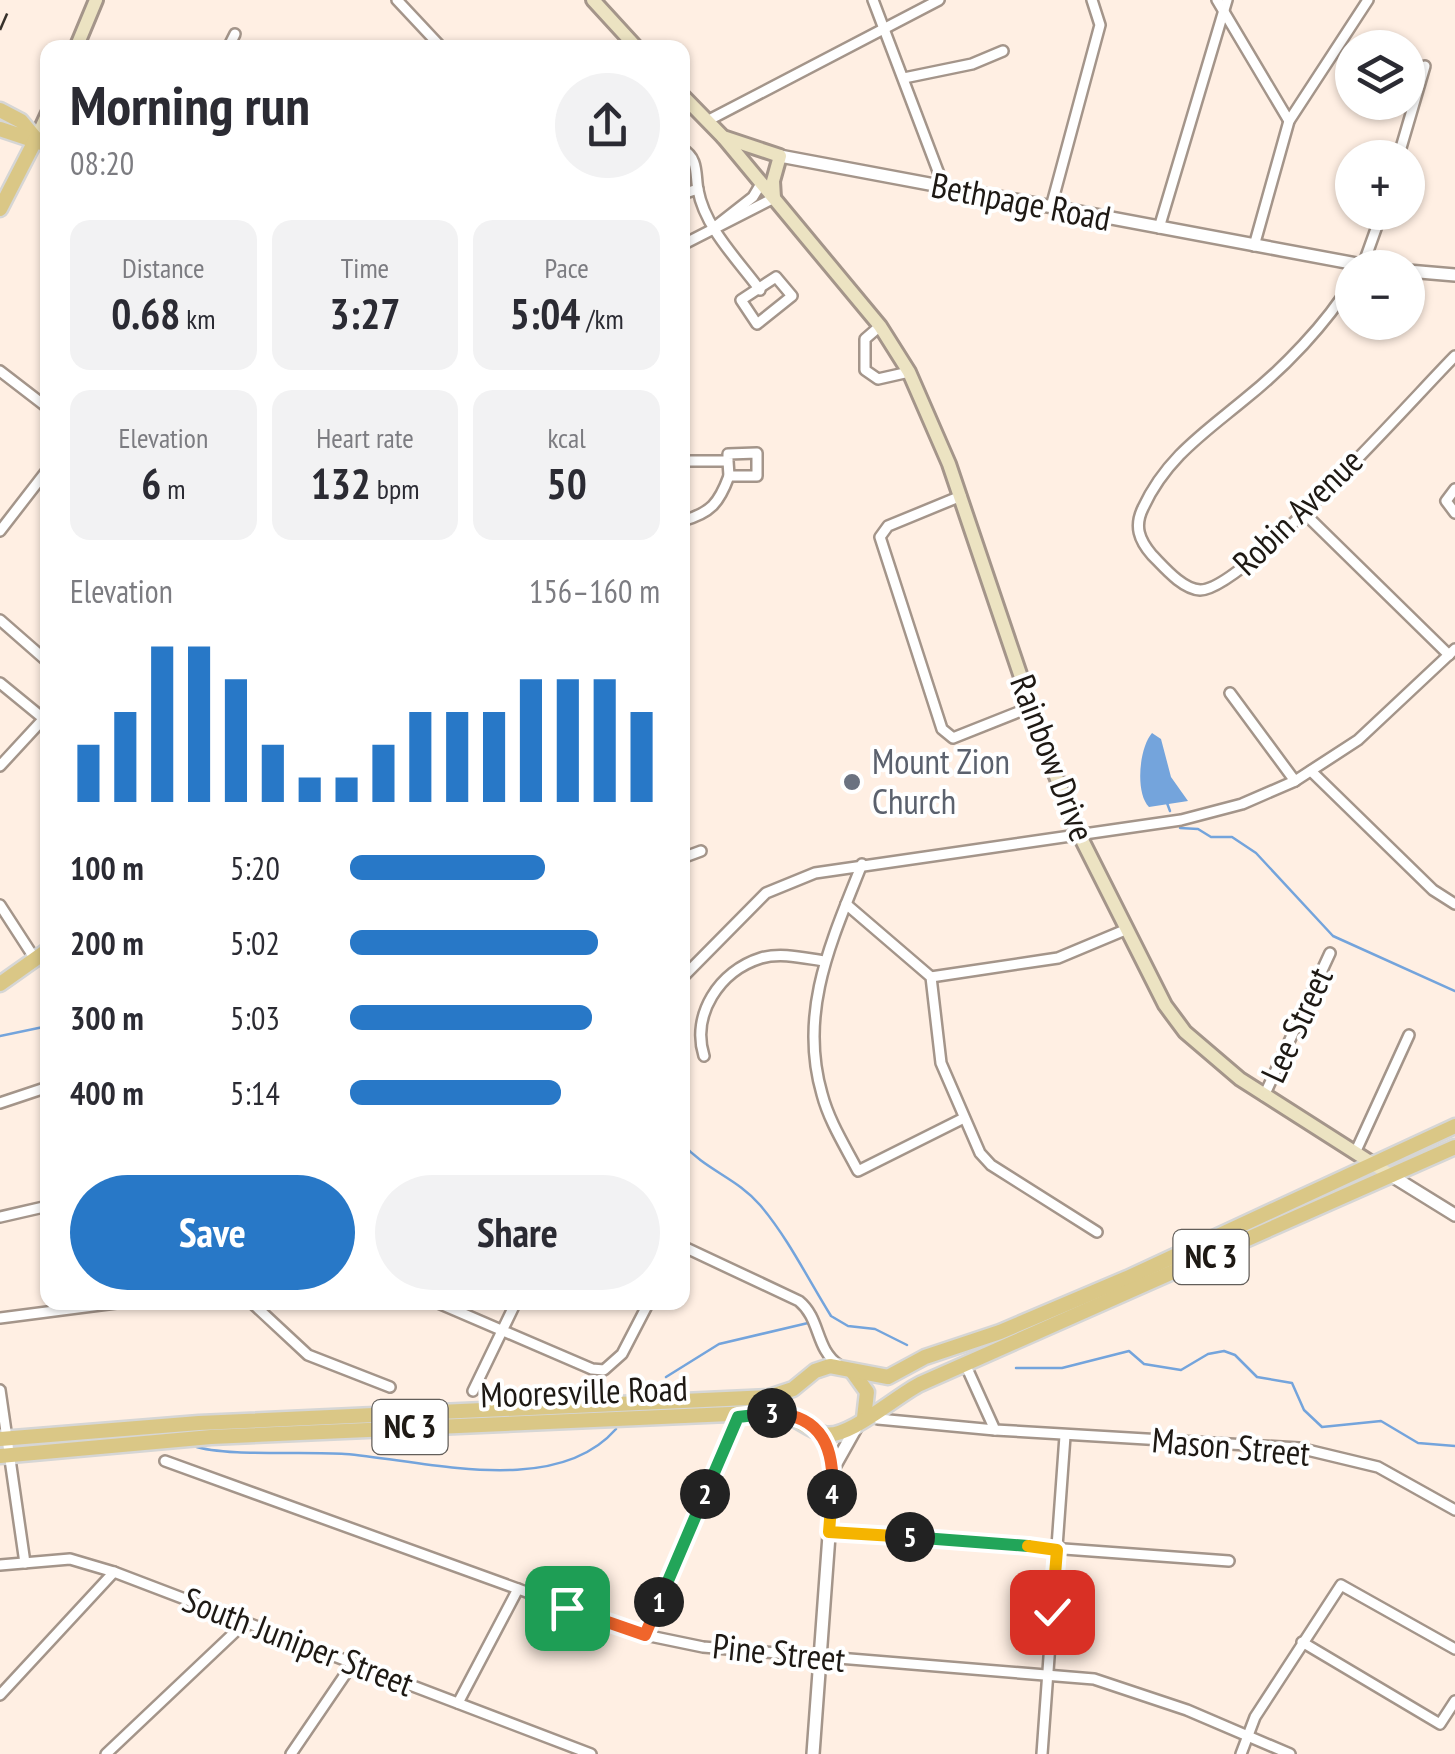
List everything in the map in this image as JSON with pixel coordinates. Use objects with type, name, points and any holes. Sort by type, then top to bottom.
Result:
[{"type":"main road","points":[[79,40],[96,0]]},
{"type":"main road","points":[[592,0],[630,40]]},
{"type":"main road","name":"Bethpage Road","points":[[690,103],[723,137],[776,155]]},
{"type":"main road","points":[[0,110],[21,121],[40,140]]},
{"type":"main road","points":[[0,129],[40,141]]},
{"type":"main road","name":"Rainbow Drive","points":[[723,137],[880,326],[908,372],[960,496],[1031,707],[1079,834],[1165,1005],[1185,1032],[1264,1096],[1392,1176]]},
{"type":"main road","points":[[0,209],[40,145]]},
{"type":"main road","points":[[762,182],[776,155]]},
{"type":"main road","points":[[774,198],[776,155]]},
{"type":"main road","points":[[0,984],[40,956]]},
{"type":"main road","name":"Mooresville Road","points":[[4,1439],[199,1422],[744,1399],[777,1396],[824,1367],[888,1377],[924,1357],[1000,1332],[1127,1278],[1455,1126]]},
{"type":"main road","name":"Mooresville Road","points":[[5,1456],[211,1437],[526,1422],[738,1417],[777,1412],[814,1429],[839,1435],[902,1393],[1455,1147]]},
{"type":"main road","points":[[843,1367],[860,1378],[867,1392],[868,1408],[859,1424]]},
{"type":"main road","points":[[807,1378],[798,1401],[814,1429]]},
{"type":"street","points":[[397,0],[434,40]]},
{"type":"street","points":[[874,0],[944,187]]},
{"type":"street","points":[[707,120],[938,0]]},
{"type":"street","points":[[1051,207],[1100,25],[1092,0]]},
{"type":"street","points":[[1218,0],[1289,121]]},
{"type":"street","points":[[1159,228],[1228,0]]},
{"type":"street","points":[[1254,246],[1289,121],[1368,0]]},
{"type":"street","points":[[232,40],[235,34]]},
{"type":"street","points":[[904,78],[972,64],[1003,51]]},
{"type":"street","name":"Bethpage Road","points":[[776,155],[1335,261]]},
{"type":"street","points":[[690,160],[698,172],[698,189],[714,229],[760,290]]},
{"type":"street","points":[[714,229],[723,217],[753,197],[762,182]]},
{"type":"street","points":[[690,192],[698,189]]},
{"type":"street","points":[[690,241],[774,198]]},
{"type":"street","points":[[1425,273],[1455,276]]},
{"type":"street","points":[[776,277],[792,296],[757,324],[741,300],[760,290],[776,277]]},
{"type":"street","name":"Robin Avenue","points":[[1335,301],[1257,389],[1178,452],[1143,507],[1137,527],[1152,554],[1187,586],[1201,590],[1242,570],[1455,356]]},
{"type":"street","points":[[880,326],[865,339],[864,370],[878,379],[908,372]]},
{"type":"street","points":[[0,371],[40,402]]},
{"type":"street","points":[[690,517],[711,510],[720,501],[729,476],[728,454],[756,452],[757,476],[729,476]]},
{"type":"street","points":[[690,461],[728,461]]},
{"type":"street","points":[[0,531],[40,479]]},
{"type":"street","points":[[1455,490],[1446,501],[1455,513]]},
{"type":"street","points":[[960,496],[888,526],[880,537],[942,729],[953,738],[1031,707]]},
{"type":"street","points":[[690,970],[766,893],[815,873],[1195,817],[1272,793],[1386,718],[1452,652],[1303,512]]},
{"type":"street","points":[[0,620],[40,655]]},
{"type":"street","points":[[0,683],[40,713]]},
{"type":"street","points":[[1230,693],[1295,781]]},
{"type":"street","points":[[0,766],[40,723]]},
{"type":"street","points":[[1311,770],[1433,890],[1455,904]]},
{"type":"street","points":[[690,855],[701,850]]},
{"type":"street","points":[[862,864],[824,961],[813,1014],[820,1090],[858,1170],[964,1118]]},
{"type":"street","points":[[846,904],[931,977],[938,1051],[964,1118],[991,1165],[1097,1232]]},
{"type":"street","points":[[0,905],[40,953]]},
{"type":"street","points":[[931,977],[1058,958],[1125,930]]},
{"type":"street","name":"Lee Street","points":[[1264,1096],[1330,953]]},
{"type":"street","points":[[704,1056],[699,1038],[701,1017],[710,997],[732,974],[760,958],[784,956],[824,961]]},
{"type":"street","points":[[1355,1153],[1408,1035]]},
{"type":"street","points":[[0,1103],[40,1090]]},
{"type":"street","name":"Rainbow Drive","points":[[1392,1176],[1455,1214]]},
{"type":"street","points":[[0,1216],[40,1208]]},
{"type":"street","points":[[690,1250],[799,1301],[814,1316],[827,1356],[843,1367]]},
{"type":"street","points":[[0,1318],[62,1310]]},
{"type":"street","points":[[259,1310],[308,1354],[390,1387]]},
{"type":"street","points":[[457,1310],[592,1370],[604,1370],[622,1354],[644,1310]]},
{"type":"street","points":[[474,1390],[512,1310]]},
{"type":"street","points":[[807,1378],[820,1341]]},
{"type":"street","points":[[966,1366],[995,1430]]},
{"type":"street","points":[[0,1390],[5,1456],[25,1563]]},
{"type":"street","points":[[645,1635],[738,1417]]},
{"type":"street","name":"Mason Street","points":[[878,1419],[1065,1436],[1299,1448],[1378,1467],[1455,1510]]},
{"type":"street","points":[[812,1754],[834,1466],[859,1424]]},
{"type":"street","points":[[814,1429],[834,1466]]},
{"type":"street","points":[[1042,1754],[1065,1436]]},
{"type":"street","name":"Pine Street","points":[[165,1461],[645,1635],[704,1646],[1047,1674],[1122,1686],[1290,1754]]},
{"type":"street","points":[[829,1532],[1229,1561]]},
{"type":"street","name":"South Juniper Street","points":[[0,1565],[70,1560],[114,1572],[591,1754]]},
{"type":"street","points":[[2,1690],[114,1572]]},
{"type":"street","points":[[1241,1754],[1246,1734],[1341,1586],[1455,1649]]},
{"type":"street","points":[[458,1703],[518,1589]]},
{"type":"street","points":[[106,1754],[235,1632],[242,1619]]},
{"type":"street","points":[[1302,1642],[1440,1724],[1455,1701]]},
{"type":"street","points":[[291,1754],[353,1662]]},
{"type":"water","points":[[1152,733],[1161,739],[1171,777],[1188,801],[1149,807],[1145,800],[1140,770]]},
{"type":"waterway","points":[[1167,803],[1170,811]]},
{"type":"waterway","points":[[1180,828],[1198,829],[1211,837],[1232,837],[1256,853],[1333,936],[1455,991]]},
{"type":"waterway","points":[[0,1036],[40,1028]]},
{"type":"waterway","points":[[690,1150],[760,1205],[831,1316],[848,1326],[875,1329],[907,1345]]},
{"type":"waterway","points":[[666,1377],[719,1344],[808,1323]]},
{"type":"waterway","points":[[1016,1368],[1062,1368],[1129,1351],[1144,1364],[1181,1370],[1208,1354],[1224,1351],[1235,1355],[1257,1377],[1292,1383],[1304,1410],[1322,1427],[1381,1421],[1418,1443],[1455,1446]]},
{"type":"waterway","points":[[194,1446],[245,1453],[345,1454],[487,1470],[524,1469],[559,1463],[590,1450],[616,1429]]},
{"type":"railway","points":[[0,30],[13,0]]},
{"type":"place","name":"Mount Zion Church","points":[[852,782]]},
{"type":"route","points":[[567,1608],[645,1635],[738,1417],[777,1412],[808,1424],[820,1433],[831,1451],[834,1466],[829,1532],[1057,1550],[1052,1612]]}]
